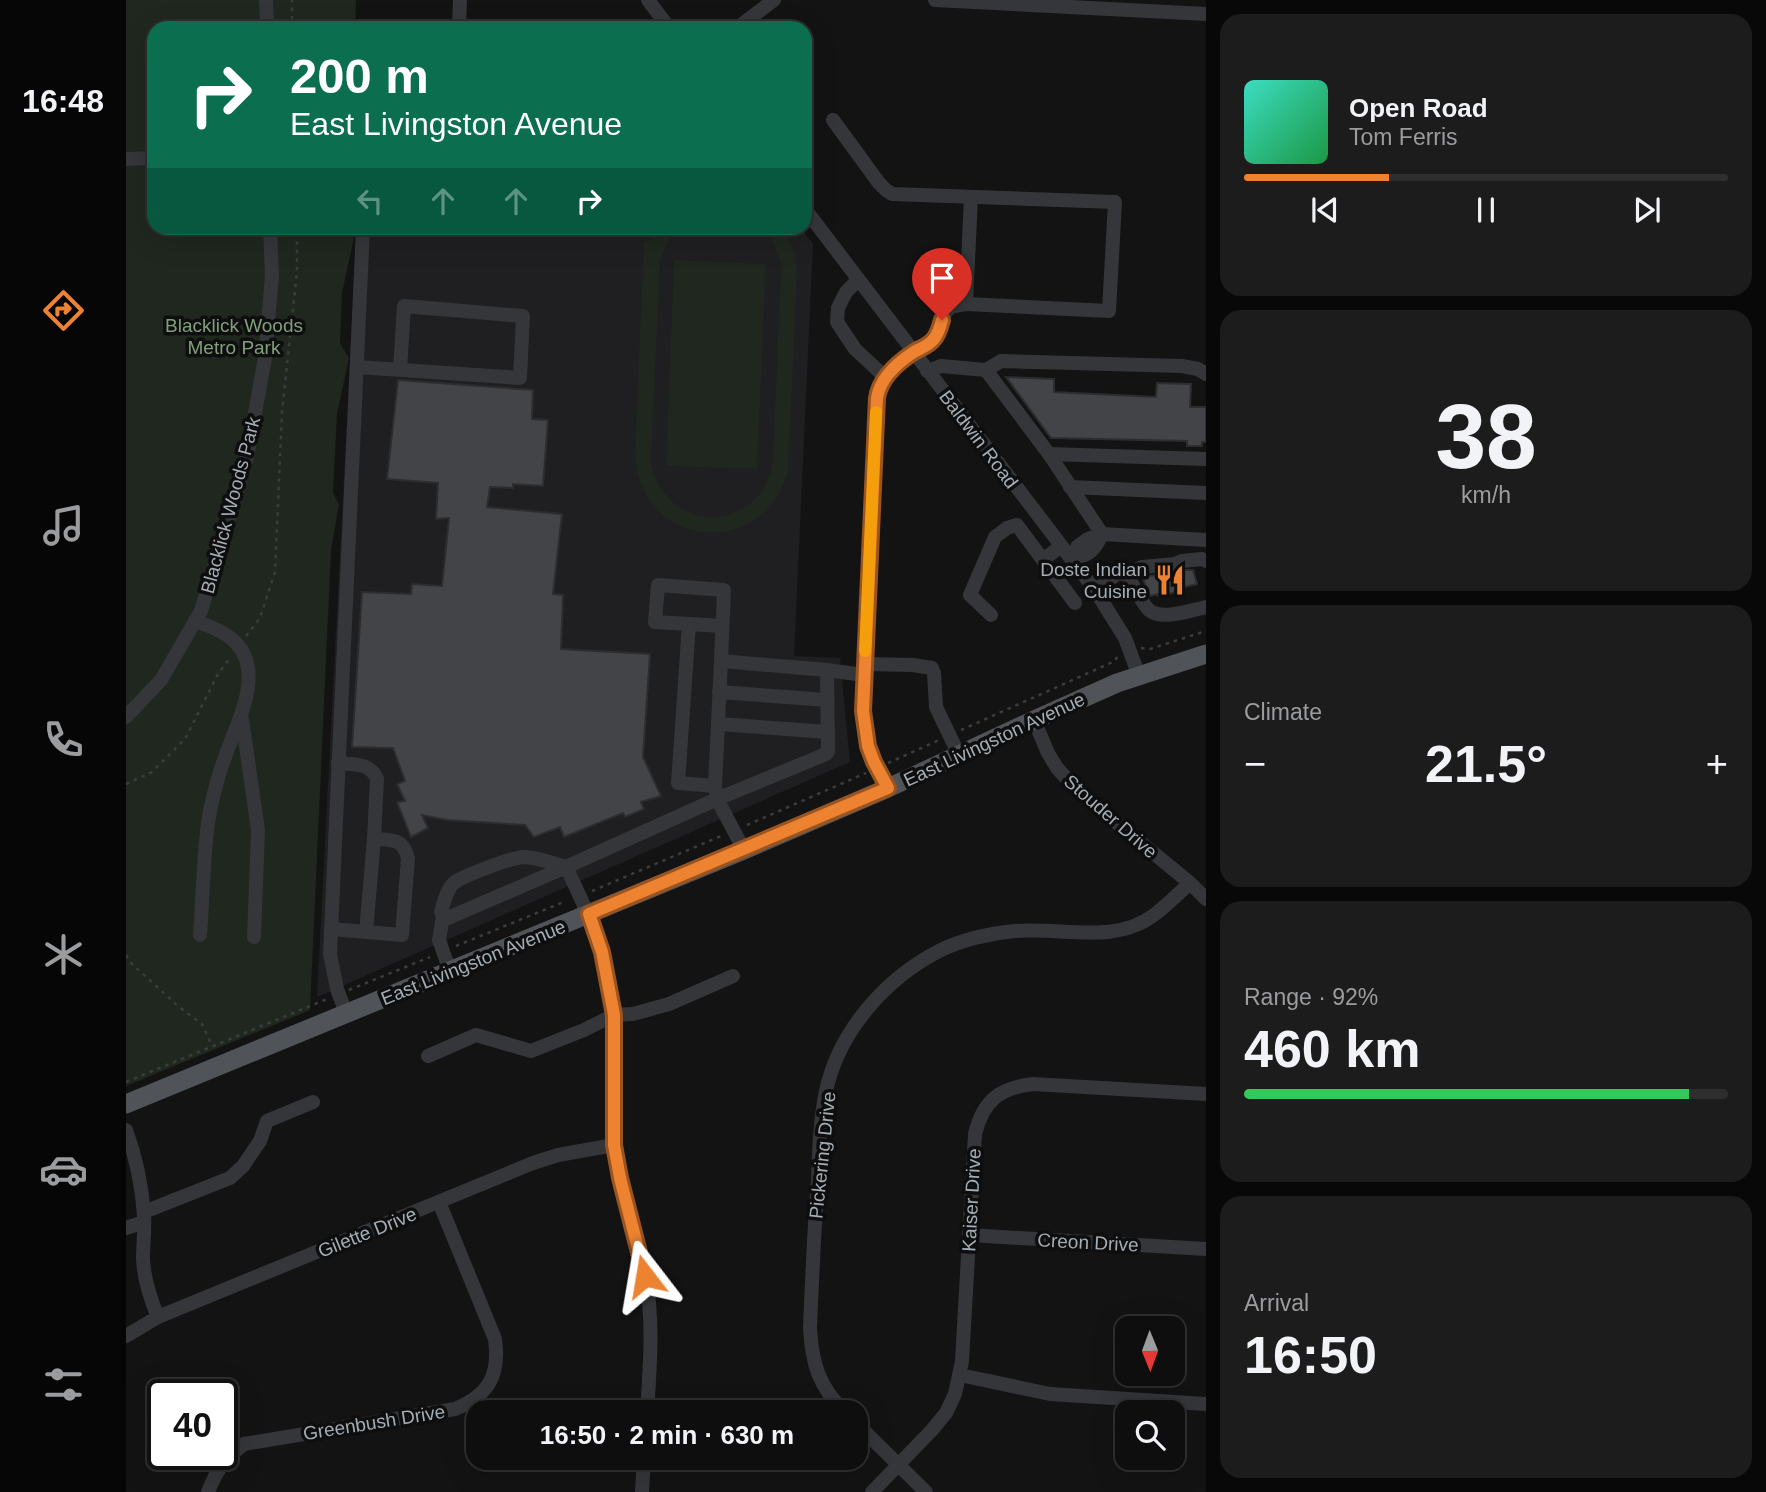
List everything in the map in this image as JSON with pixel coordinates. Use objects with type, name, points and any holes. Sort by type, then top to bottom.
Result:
[{"type":"main road","name":"East Livingston Avenue","points":[[126,1104],[744,850],[888,788],[1117,683],[1206,654]]},
{"type":"street","points":[[266,0],[267,21]]},
{"type":"street","points":[[459,21],[460,0]]},
{"type":"street","points":[[648,0],[664,21]]},
{"type":"street","points":[[746,21],[774,0]]},
{"type":"street","points":[[935,0],[1080,4],[1206,14]]},
{"type":"street","points":[[833,120],[880,183],[892,194],[1115,202],[1109,311],[966,304],[950,308],[934,340],[913,353],[881,383],[877,398],[863,711],[868,746],[888,788]]},
{"type":"street","points":[[128,158],[147,158]]},
{"type":"street","points":[[966,304],[971,197]]},
{"type":"street","name":"Baldwin Road","points":[[812,218],[1061,546],[1073,558],[1125,638],[1139,676]]},
{"type":"street","name":"Blacklick Woods Park","points":[[126,717],[161,680],[201,611],[247,457],[265,358],[272,275],[270,235]]},
{"type":"street","points":[[346,1013],[330,954],[363,235]]},
{"type":"street","points":[[858,280],[846,292],[838,308],[837,322],[855,349],[885,377]]},
{"type":"street","points":[[357,367],[400,370],[520,378],[523,316],[404,306],[400,370]]},
{"type":"street","points":[[928,371],[941,366],[986,370],[1002,361],[1182,366],[1198,369],[1206,374]]},
{"type":"street","points":[[986,370],[1049,454],[1102,534]]},
{"type":"street","points":[[1049,454],[1206,459]]},
{"type":"street","points":[[1070,487],[1206,493]]},
{"type":"street","points":[[991,615],[970,594],[995,537],[1007,528],[1017,525],[1075,603]]},
{"type":"street","points":[[1102,534],[1206,540]]},
{"type":"street","points":[[1073,558],[1083,556],[1095,547],[1102,534]]},
{"type":"street","points":[[1043,560],[1061,546]]},
{"type":"street","points":[[1095,590],[1118,573],[1127,575],[1142,567],[1202,559],[1206,561]]},
{"type":"street","points":[[1127,575],[1149,610],[1167,615],[1206,607]]},
{"type":"street","points":[[722,626],[655,621],[658,585],[724,590],[716,792],[744,850]]},
{"type":"street","points":[[195,621],[218,629],[239,646],[246,659],[248,677],[245,702],[224,758],[208,822],[200,935]]},
{"type":"street","points":[[690,624],[678,783],[716,792]]},
{"type":"street","points":[[721,661],[827,670],[865,670],[913,665],[932,668],[936,707],[959,755]]},
{"type":"street","points":[[443,916],[448,918],[566,867],[716,792],[824,755],[828,751],[827,670]]},
{"type":"street","points":[[719,692],[827,700]]},
{"type":"street","points":[[242,712],[258,830],[254,937]]},
{"type":"street","name":"Stouder Drive","points":[[1034,720],[1057,768],[1078,791],[1190,883],[1206,900]]},
{"type":"street","points":[[718,724],[828,732]]},
{"type":"street","points":[[338,763],[367,766],[374,771],[377,779],[366,932]]},
{"type":"street","points":[[331,929],[401,935],[408,858],[406,850],[401,843],[374,839]]},
{"type":"street","points":[[450,971],[439,940],[443,916],[441,912],[455,882],[506,860],[521,857],[537,858],[566,867],[589,914],[602,952],[614,1015],[614,1145],[649,1299],[651,1349],[648,1400]]},
{"type":"street","name":"Pickering Drive","points":[[833,1400],[819,1376],[811,1348],[815,1219],[827,1089],[838,1054],[856,1023],[880,994],[909,969],[940,950],[977,937],[1007,932],[1035,929],[1109,932],[1129,928],[1153,916],[1190,883]]},
{"type":"street","points":[[428,1056],[476,1035],[531,1051],[614,1015],[634,1014],[669,1004],[733,976]]},
{"type":"street","name":"Kaiser Drive","points":[[873,1492],[932,1430],[946,1413],[955,1394],[962,1361],[975,1134],[985,1108],[1006,1090],[1033,1084],[1206,1094]]},
{"type":"street","points":[[126,1228],[144,1217],[230,1178],[243,1166],[260,1141],[267,1121],[313,1102]]},
{"type":"street","points":[[126,1130],[142,1192],[145,1280],[158,1317]]},
{"type":"street","name":"Gilette Drive","points":[[126,1336],[158,1317],[533,1163],[558,1155],[614,1145]]},
{"type":"street","name":"Greenbush Drive","points":[[208,1492],[220,1465],[244,1444],[455,1409],[470,1403],[490,1383],[497,1354],[495,1339],[439,1202]]},
{"type":"street","name":"Creon Drive","points":[[969,1236],[1206,1249]]},
{"type":"street","points":[[960,1375],[1050,1394],[1206,1404]]},
{"type":"street","points":[[868,1435],[926,1492]]},
{"type":"street","points":[[642,1492],[643,1470]]},
{"type":"path","points":[[292,0],[292,21]]},
{"type":"path","points":[[126,784],[152,772],[185,739],[218,674],[260,618],[275,572],[282,412],[297,271],[297,235]]},
{"type":"path","points":[[126,1082],[734,831],[1115,661],[1118,656],[1206,631]]},
{"type":"path","points":[[126,955],[132,964],[178,1006],[202,1024],[212,1046]]},
{"type":"shaded area","points":[[357,235],[806,235],[813,244],[794,656],[840,658],[850,762],[317,997]]},
{"type":"green space","name":"Blacklick Woods Metro Park","points":[[126,0],[356,0],[355,21],[147,21],[147,235],[354,235],[342,293],[340,343],[349,358],[337,414],[333,493],[339,504],[331,550],[310,1010],[126,1086]]},
{"type":"green space","points":[[654,235],[674,235],[667,243],[660,261],[651,463],[660,487],[675,504],[694,514],[714,517],[734,513],[752,502],[766,484],[773,459],[781,266],[774,245],[767,235],[786,235],[795,257],[797,276],[788,472],[774,501],[753,521],[729,531],[702,532],[678,525],[656,509],[641,485],[635,453],[644,241],[650,241]]},
{"type":"green space","points":[[674,260],[766,264],[757,469],[666,466]]},
{"type":"building","points":[[1006,377],[1054,379],[1054,392],[1156,397],[1157,383],[1191,384],[1190,407],[1206,407],[1206,442],[1202,442],[1202,446],[1187,446],[1187,441],[1051,438]]},
{"type":"building","points":[[398,380],[533,390],[532,419],[548,420],[543,486],[513,484],[513,488],[490,487],[487,507],[562,514],[553,594],[563,595],[561,649],[650,654],[643,757],[661,796],[641,802],[644,809],[625,817],[623,813],[564,837],[560,827],[534,837],[525,825],[447,820],[422,815],[428,828],[411,837],[397,802],[405,801],[397,784],[405,781],[393,748],[352,747],[362,592],[411,594],[412,584],[442,586],[449,518],[436,519],[438,483],[387,479]]},
{"type":"building","name":"Doste Indian Cuisine","points":[[1193,570],[1197,584],[1180,588],[1181,591],[1150,596],[1143,577],[1176,574]]},
{"type":"slow traffic","points":[[865,651],[876,412]]},
{"type":"place","name":"Doste Indian Cuisine","points":[[1170,580]]},
{"type":"route","points":[[645,1276],[614,1145],[614,1015],[602,952],[589,914],[888,788],[868,746],[863,711],[877,398],[885,377],[913,353],[934,340],[942,320]]}]
